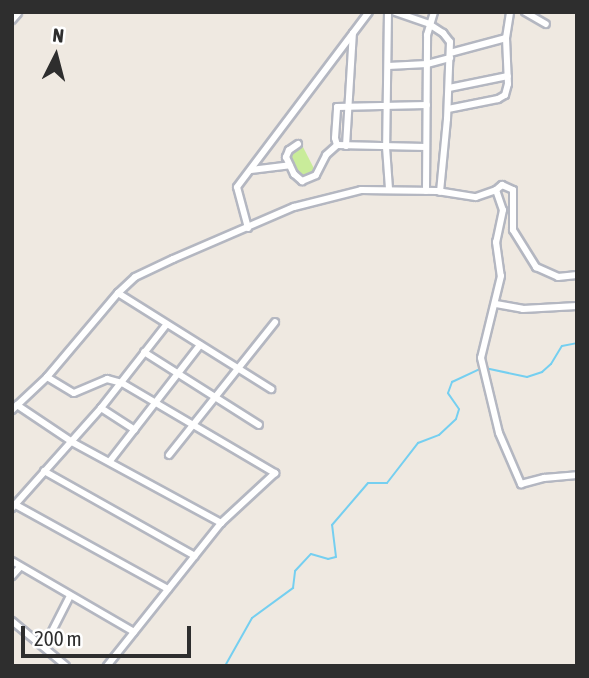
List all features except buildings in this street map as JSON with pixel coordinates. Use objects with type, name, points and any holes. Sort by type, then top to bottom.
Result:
[{"type":"street","points":[[248,228],[237,187],[369,12]]},
{"type":"street","points":[[388,12],[389,105],[386,147],[389,188]]},
{"type":"street","points":[[395,12],[429,24],[446,35],[450,55],[449,88],[440,192]]},
{"type":"street","points":[[426,191],[427,64],[429,24],[434,12]]},
{"type":"street","points":[[448,109],[501,98],[507,92],[506,38],[510,12]]},
{"type":"street","points":[[525,12],[546,24]]},
{"type":"street","points":[[12,20],[18,13]]},
{"type":"street","points":[[346,146],[353,33]]},
{"type":"street","points":[[388,66],[427,64],[506,38]]},
{"type":"street","points":[[449,88],[508,76]]},
{"type":"street","points":[[299,144],[287,152],[290,165],[298,180],[310,179],[337,145],[337,107],[427,105]]},
{"type":"street","points":[[337,145],[426,147]]},
{"type":"street","points":[[251,170],[290,165]]},
{"type":"street","points":[[221,523],[15,408],[47,377],[118,293],[135,277],[294,208],[361,190],[389,188],[476,197],[502,185],[513,190],[513,230],[536,267],[558,277],[577,275]]},
{"type":"street","points":[[496,190],[503,210],[496,242],[501,276],[496,304],[485,336],[482,371],[499,433],[514,475],[522,484],[544,478],[577,475]]},
{"type":"street","points":[[118,293],[271,389]]},
{"type":"street","points":[[496,304],[523,309],[577,306]]},
{"type":"street","points":[[169,456],[275,322]]},
{"type":"street","points":[[166,325],[101,408],[13,505],[168,589]]},
{"type":"street","points":[[110,461],[200,345]]},
{"type":"street","points":[[144,352],[258,425]]},
{"type":"street","points":[[47,377],[74,393],[107,379],[121,383],[275,473],[221,523],[107,666]]},
{"type":"street","points":[[101,408],[135,430]]},
{"type":"street","points":[[44,471],[195,556]]},
{"type":"street","points":[[12,561],[134,632]]},
{"type":"street","points":[[12,576],[20,567]]},
{"type":"street","points":[[44,647],[70,596]]},
{"type":"street","points":[[12,621],[66,666]]},
{"type":"green space","points":[[303,147],[315,171],[300,179],[288,155]]},
{"type":"waterway","points":[[485,368],[527,377],[542,372],[551,364],[562,346],[577,343]]},
{"type":"waterway","points":[[225,666],[252,618],[293,588],[295,571],[311,554],[328,559],[336,557],[332,525],[368,483],[387,483],[418,443],[439,435],[456,419],[459,409],[448,393],[452,382],[480,369]]}]
